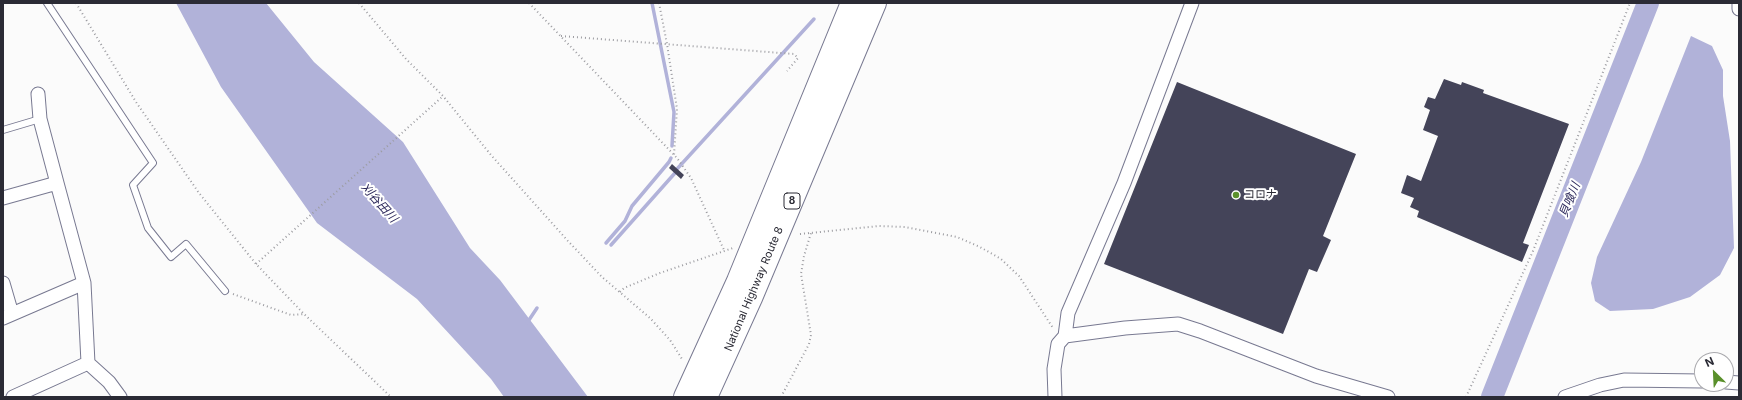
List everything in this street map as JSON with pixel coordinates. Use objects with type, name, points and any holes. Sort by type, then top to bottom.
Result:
[{"type":"highway","name":"National Highway Route 8","points":[[685,397],[718,328],[741,275],[852,3]]},
{"type":"highway","name":"National Highway Route 8","points":[[706,397],[751,298],[875,3]]},
{"type":"street","points":[[1055,397],[1054,369],[1058,344],[1065,336],[1068,313],[1124,183],[1192,3]]},
{"type":"street","points":[[1738,3],[1739,9]]},
{"type":"street","points":[[38,94],[40,119],[84,283],[88,363],[109,382],[120,397]]},
{"type":"street","points":[[3,198],[57,183]]},
{"type":"street","points":[[3,283],[7,316],[84,283]]},
{"type":"street","points":[[1065,336],[1126,328],[1178,324],[1200,331],[1316,376],[1388,397]]},
{"type":"street","points":[[13,397],[88,363]]},
{"type":"street","points":[[1565,397],[1624,380],[1694,381]]},
{"type":"lane","points":[[47,3],[153,163],[133,185],[148,228],[170,257],[186,244],[225,291]]},
{"type":"lane","points":[[3,130],[40,119]]},
{"type":"path","points":[[76,3],[136,102],[199,193],[256,264],[304,314],[391,397]]},
{"type":"path","points":[[358,3],[422,77],[443,96],[491,155],[568,241],[602,277],[650,318],[670,340],[682,359]]},
{"type":"path","points":[[529,3],[677,158],[687,173],[724,250]]},
{"type":"path","points":[[659,3],[667,44],[676,109],[674,155]]},
{"type":"path","points":[[1466,397],[1533,251],[1630,3]]},
{"type":"path","points":[[560,36],[774,51],[794,54],[798,58],[787,72]]},
{"type":"path","points":[[256,264],[443,96]]},
{"type":"path","points":[[800,234],[879,226],[905,227],[957,237],[980,247],[1001,259],[1020,276],[1054,329],[1065,336]]},
{"type":"path","points":[[781,397],[809,344],[811,335],[801,274],[804,256],[811,232]]},
{"type":"path","points":[[620,292],[628,286],[733,248]]},
{"type":"path","points":[[225,291],[291,315],[304,314]]},
{"type":"water","name":"刈谷田川","points":[[176,3],[266,3],[314,62],[403,142],[470,248],[500,280],[588,397],[504,397],[491,379],[417,299],[317,223],[221,87]]},
{"type":"water","points":[[1691,36],[1712,46],[1723,70],[1723,96],[1730,141],[1734,248],[1720,275],[1690,297],[1653,309],[1610,311],[1595,301],[1591,283],[1597,257],[1641,162]]},
{"type":"building","points":[[1444,79],[1461,85],[1462,82],[1484,90],[1483,93],[1569,124],[1523,243],[1529,245],[1522,262],[1417,217],[1419,211],[1410,207],[1414,198],[1401,193],[1407,175],[1421,181],[1438,136],[1423,130],[1430,110],[1424,107],[1428,97],[1435,99]]},
{"type":"building","name":"コロナ","points":[[1177,82],[1356,154],[1323,236],[1331,240],[1317,272],[1309,269],[1283,334],[1104,264]]},
{"type":"building","points":[[672,164],[684,175],[681,179],[669,168]]},
{"type":"waterway","points":[[652,3],[674,112],[672,146]]},
{"type":"waterway","name":"貝喰川","points":[[1492,397],[1648,3]]},
{"type":"waterway","points":[[677,169],[814,19]]},
{"type":"waterway","points":[[606,243],[625,221],[632,206],[671,158]]},
{"type":"waterway","points":[[611,245],[675,173]]},
{"type":"waterway","points":[[527,323],[537,308]]},
{"type":"place","name":"コロナ","points":[[1236,195]]}]
